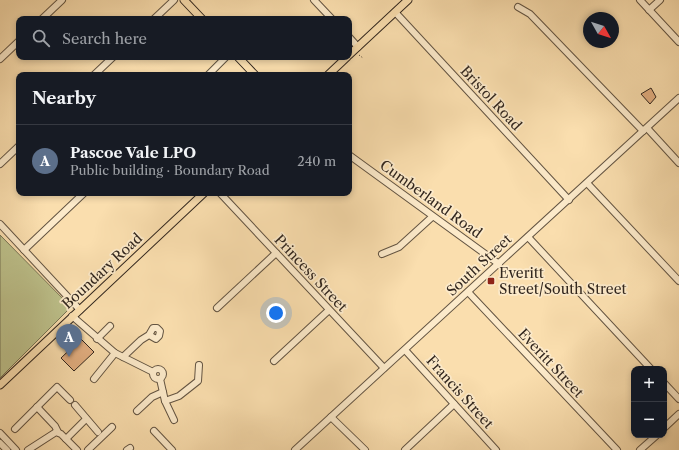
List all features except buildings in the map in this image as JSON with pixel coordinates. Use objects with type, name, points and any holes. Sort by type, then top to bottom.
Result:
[{"type":"main road","points":[[184,0],[199,16]]},
{"type":"main road","points":[[352,52],[408,0]]},
{"type":"main road","points":[[241,60],[252,72]]},
{"type":"main road","points":[[331,72],[344,60]]},
{"type":"main road","name":"Boundary Road","points":[[0,385],[201,196]]},
{"type":"street","points":[[45,16],[62,0]]},
{"type":"street","points":[[157,16],[174,0]]},
{"type":"street","points":[[314,0],[329,16]]},
{"type":"street","points":[[640,0],[679,42]]},
{"type":"street","points":[[649,10],[660,0]]},
{"type":"street","points":[[518,7],[530,14],[679,163]]},
{"type":"street","name":"Bristol Road","points":[[395,12],[569,200]]},
{"type":"street","points":[[352,40],[358,47]]},
{"type":"street","points":[[0,59],[16,44]]},
{"type":"street","points":[[97,72],[110,60]]},
{"type":"street","points":[[211,72],[223,60]]},
{"type":"street","name":"South Street","points":[[296,450],[679,98]]},
{"type":"street","points":[[0,164],[16,149]]},
{"type":"street","name":"Cumberland Road","points":[[352,157],[432,217],[499,264]]},
{"type":"street","points":[[587,183],[679,281]]},
{"type":"street","points":[[24,250],[81,196]]},
{"type":"street","name":"Princess Street","points":[[223,196],[384,368]]},
{"type":"street","points":[[382,254],[399,247],[432,217]]},
{"type":"street","points":[[0,224],[80,310]]},
{"type":"street","points":[[528,237],[648,366]]},
{"type":"street","points":[[217,308],[276,253]]},
{"type":"street","name":"Everitt Street","points":[[468,292],[617,450]]},
{"type":"street","points":[[274,361],[329,310]]},
{"type":"street","points":[[72,316],[97,339],[115,352],[153,372],[154,378],[160,379],[165,401],[174,420]]},
{"type":"street","points":[[97,339],[110,326]]},
{"type":"street","points":[[123,357],[141,340],[149,335]]},
{"type":"street","name":"Francis Street","points":[[405,350],[496,450]]},
{"type":"street","points":[[94,379],[115,352]]},
{"type":"street","points":[[165,401],[179,396],[198,381],[199,365]]},
{"type":"street","points":[[667,386],[679,399]]},
{"type":"street","points":[[15,429],[57,387],[98,432]]},
{"type":"street","points":[[137,410],[152,397],[163,392]]},
{"type":"street","points":[[405,450],[454,404]]},
{"type":"street","points":[[38,407],[55,426],[58,432],[77,450]]},
{"type":"street","points":[[667,425],[679,415]]},
{"type":"street","points":[[331,417],[365,450]]},
{"type":"street","points":[[66,438],[86,419]]},
{"type":"street","points":[[88,450],[112,427]]},
{"type":"street","points":[[154,431],[172,450]]},
{"type":"street","points":[[28,450],[52,433],[58,432]]},
{"type":"street","points":[[0,434],[16,450]]},
{"type":"street","points":[[640,450],[654,438]]},
{"type":"street","points":[[0,442],[7,450]]},
{"type":"path","points":[[359,55],[363,58]]},
{"type":"green space","points":[[0,235],[71,307],[0,378]]},
{"type":"place","name":"Everitt Street/South Street","points":[[491,281]]},
{"type":"place","name":"Pascoe Vale LPO","points":[[69,357]]}]
